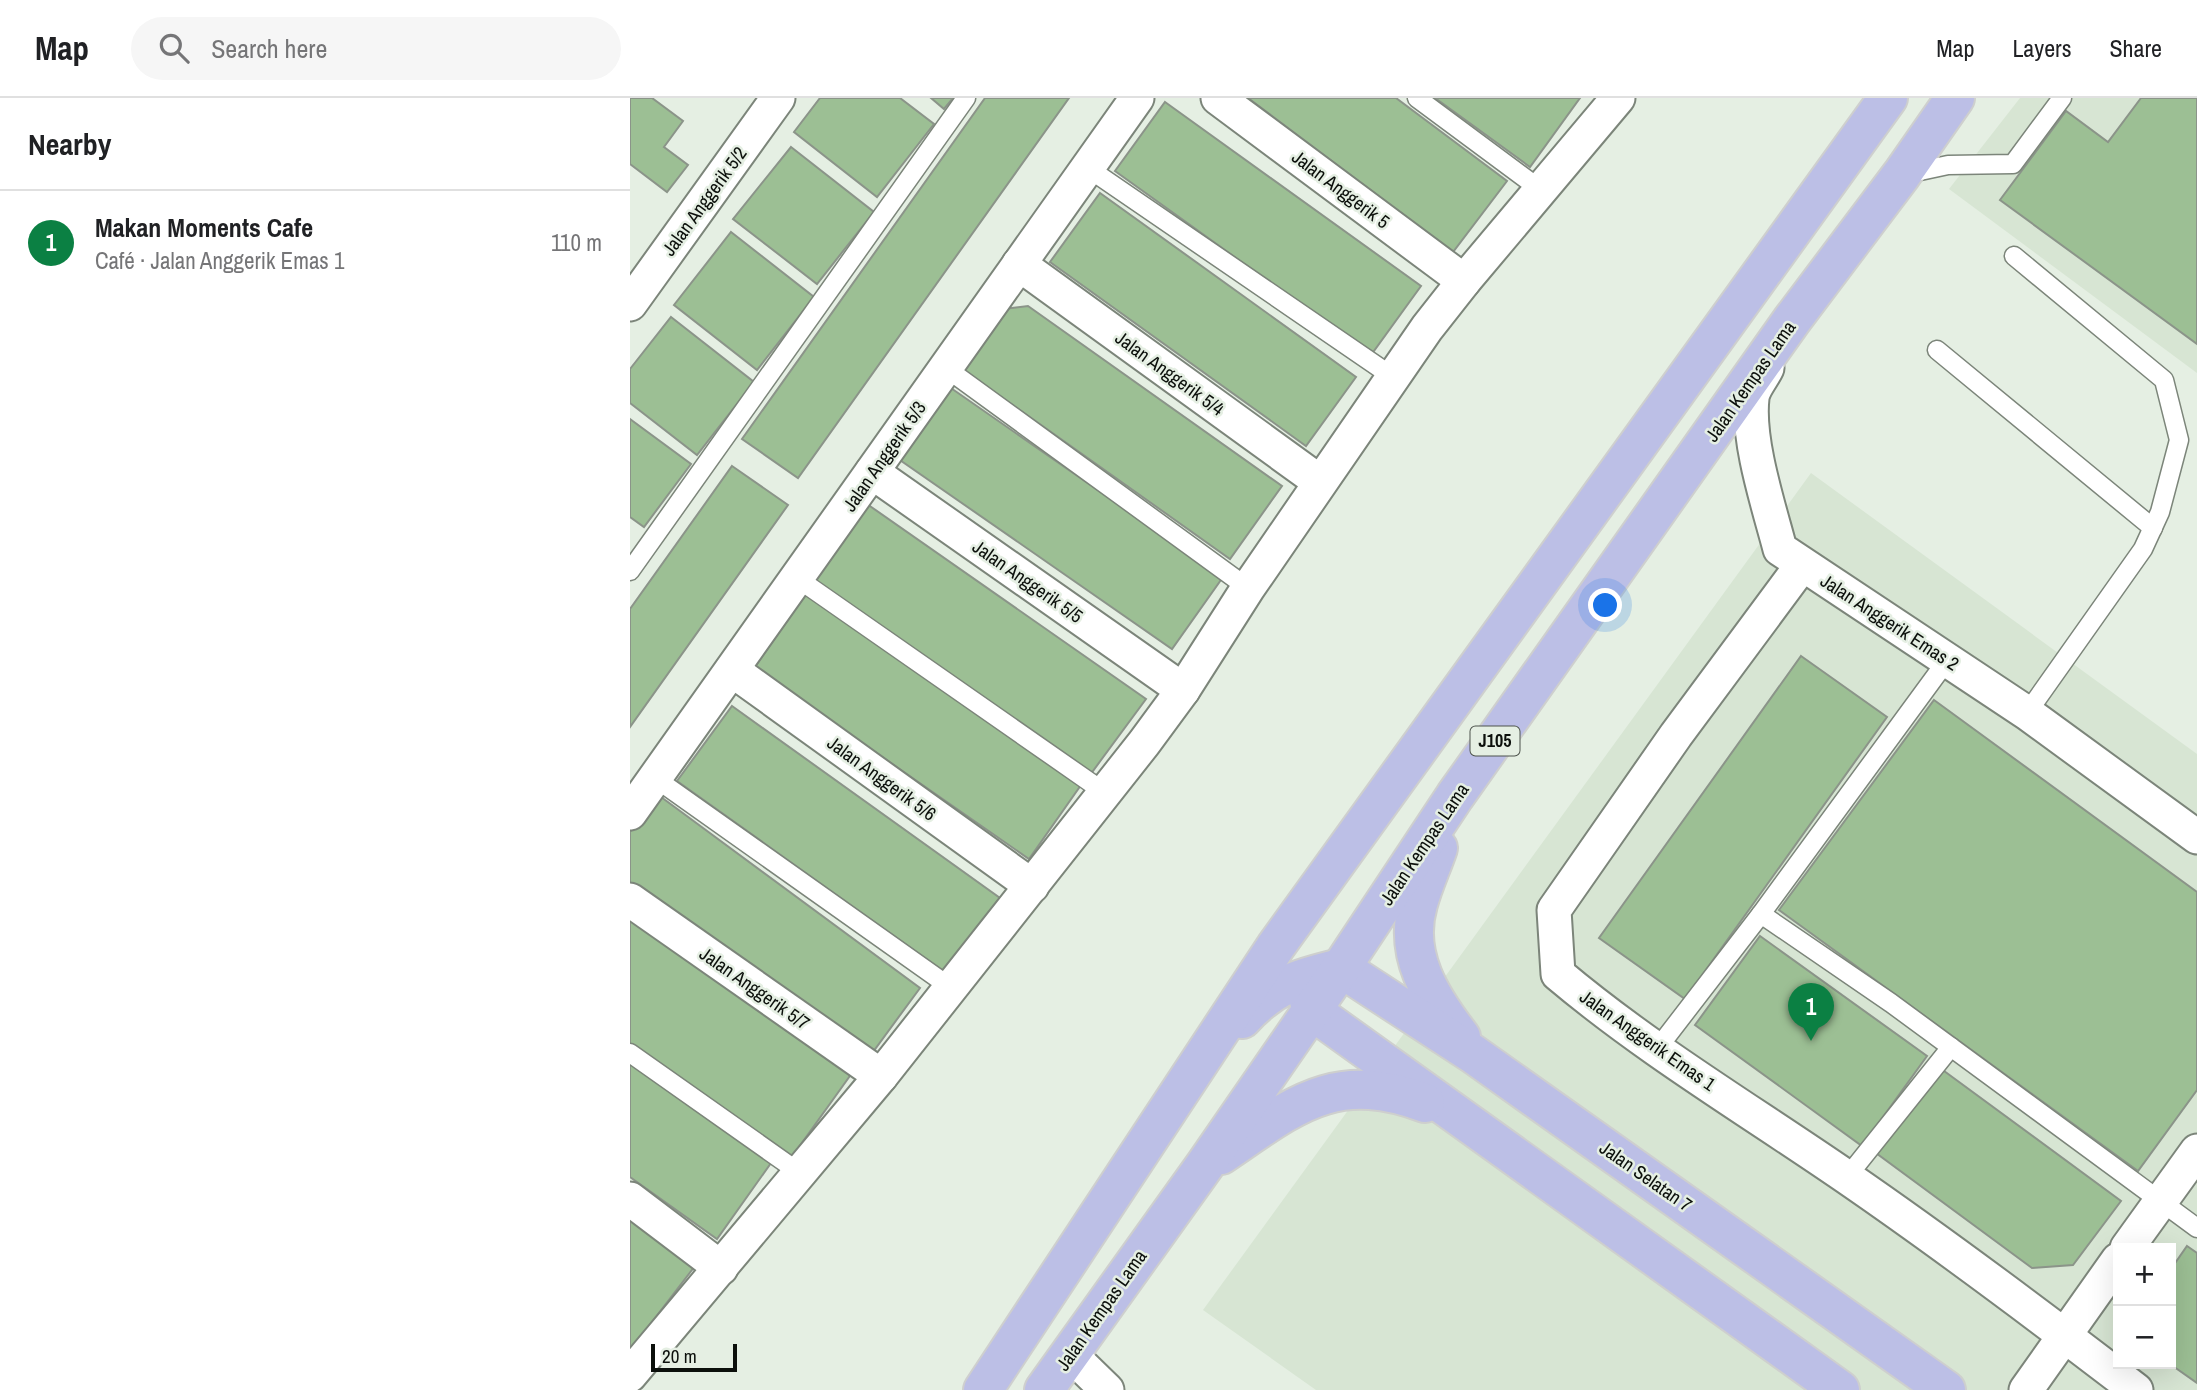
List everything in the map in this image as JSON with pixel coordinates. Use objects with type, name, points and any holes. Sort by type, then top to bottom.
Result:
[{"type":"main road","points":[[983,1390],[1156,1124],[1276,946],[1888,98]]},
{"type":"main road","name":"Jalan Kempas Lama","points":[[1044,1390],[1205,1165],[1308,994],[1341,968],[1455,796],[1792,320],[1902,174],[1955,98]]},
{"type":"main road","points":[[1308,994],[1309,933],[1387,791]]},
{"type":"main road","points":[[1455,796],[1418,905],[1414,924],[1416,958],[1425,985],[1439,1009],[1473,1054]]},
{"type":"main road","name":"Jalan Selatan 7","points":[[1341,968],[1473,1054],[1946,1390]]},
{"type":"main road","points":[[1156,1124],[1258,1002],[1279,987],[1308,994],[1453,1113],[1840,1390]]},
{"type":"main road","points":[[1205,1165],[1309,1099],[1347,1088],[1408,1096],[1453,1113]]},
{"type":"street","name":"Jalan Anggerik 5/2","points":[[630,304],[778,98]]},
{"type":"street","name":"Jalan Anggerik 5/3","points":[[630,813],[1137,98]]},
{"type":"street","name":"Jalan Anggerik 5","points":[[1218,98],[1464,281]]},
{"type":"street","points":[[633,1366],[721,1268],[881,1076],[1031,887],[1183,690],[1320,482],[1464,281],[1618,98]]},
{"type":"street","name":"Jalan Anggerik 5/4","points":[[1019,264],[1320,482]]},
{"type":"street","name":"Jalan Anggerik Emas 2","points":[[1792,320],[1752,396],[1756,452],[1780,550],[2027,713],[2197,837]]},
{"type":"street","name":"Jalan Anggerik 5/5","points":[[872,472],[1183,690]]},
{"type":"street","name":"Jalan Anggerik Emas 1","points":[[1801,565],[1676,735],[1554,910],[1558,974],[1599,1009],[1847,1177],[2065,1335],[2136,1390]]},
{"type":"street","name":"Jalan Anggerik 5/6","points":[[732,670],[1031,887]]},
{"type":"street","name":"Jalan Anggerik 5/7","points":[[630,900],[881,1076]]},
{"type":"street","points":[[2131,1243],[2197,1150]]},
{"type":"street","points":[[630,1199],[721,1268]]},
{"type":"street","points":[[2025,1390],[2113,1267]]},
{"type":"street","points":[[1070,1354],[1107,1390]]},
{"type":"lane","points":[[630,571],[966,98]]},
{"type":"lane","points":[[1417,98],[1541,190]]},
{"type":"lane","points":[[1902,174],[1948,165],[2013,164],[2062,98]]},
{"type":"lane","points":[[1088,168],[1393,377]]},
{"type":"lane","points":[[2014,256],[2164,380],[2179,440],[2169,481],[2143,549],[2027,713]]},
{"type":"lane","points":[[1937,350],[2153,528]]},
{"type":"lane","points":[[946,368],[1248,588]]},
{"type":"lane","points":[[797,578],[1104,792]]},
{"type":"lane","points":[[1657,1048],[1761,914],[1948,659]]},
{"type":"lane","points":[[655,778],[950,987]]},
{"type":"lane","points":[[1761,914],[1951,1047],[2197,1228]]},
{"type":"lane","points":[[1847,1177],[1951,1047]]},
{"type":"lane","points":[[630,1053],[800,1173]]},
{"type":"shaded area","points":[[2020,98],[2197,98],[2197,373],[1949,189]]},
{"type":"shaded area","points":[[1811,473],[2197,754],[2197,1390],[1316,1390],[1203,1310]]},
{"type":"building","points":[[630,98],[652,98],[683,121],[664,147],[688,165],[667,192],[630,164]]},
{"type":"building","points":[[820,98],[900,98],[934,124],[877,197],[794,132]]},
{"type":"building","points":[[931,98],[953,98],[944,109]]},
{"type":"building","points":[[985,98],[1069,98],[798,478],[742,439]]},
{"type":"building","points":[[1248,98],[1396,98],[1507,181],[1453,252]]},
{"type":"building","points":[[1435,98],[1580,98],[1530,167]]},
{"type":"building","points":[[2141,98],[2197,98],[2197,344],[2000,200],[2066,111],[2108,142]]},
{"type":"building","points":[[1165,102],[1421,286],[1371,355],[1115,171]]},
{"type":"building","points":[[791,147],[874,212],[817,284],[733,219]]},
{"type":"building","points":[[1100,193],[1356,377],[1306,446],[1050,262]]},
{"type":"building","points":[[731,232],[814,297],[757,370],[674,305]]},
{"type":"building","points":[[1028,306],[1282,486],[1230,559],[955,364],[995,310]]},
{"type":"building","points":[[671,317],[754,382],[697,455],[630,403],[630,369]]},
{"type":"building","points":[[948,386],[1223,577],[1172,649],[897,458]]},
{"type":"building","points":[[630,419],[691,464],[644,527],[630,517]]},
{"type":"building","points":[[732,466],[788,505],[630,727],[630,609]]},
{"type":"building","points":[[867,504],[1146,699],[1090,775],[813,580]]},
{"type":"building","points":[[806,594],[1081,785],[1029,859],[754,668]]},
{"type":"building","points":[[1801,656],[1887,717],[1685,999],[1599,938]]},
{"type":"building","points":[[1934,700],[2197,892],[2197,1090],[2138,1171],[1779,910]]},
{"type":"building","points":[[732,706],[1000,898],[946,973],[677,781]]},
{"type":"building","points":[[657,794],[920,988],[870,1056],[630,888],[630,832]]},
{"type":"building","points":[[630,918],[852,1073],[791,1158],[630,1046]]},
{"type":"building","points":[[1760,936],[1927,1056],[1862,1146],[1695,1025]]},
{"type":"building","points":[[630,1063],[771,1163],[717,1239],[630,1177]]},
{"type":"building","points":[[1940,1068],[2121,1201],[2073,1265],[2032,1268],[1876,1153]]},
{"type":"building","points":[[630,1215],[695,1266],[632,1348],[630,1347]]},
{"type":"building","points":[[2187,1246],[2197,1253],[2197,1383],[2176,1368],[2176,1262]]},
{"type":"place","name":"Makan Moments Cafe","points":[[1811,1041]]}]
